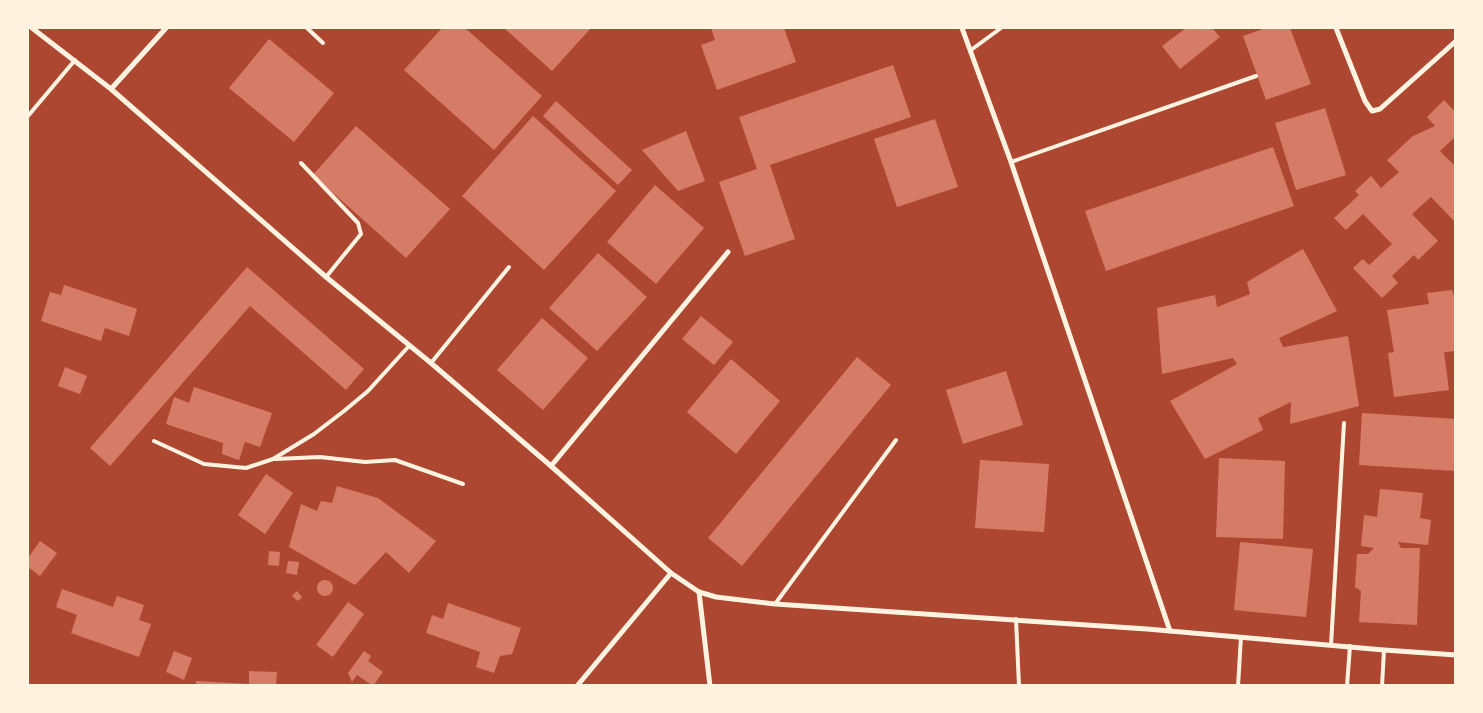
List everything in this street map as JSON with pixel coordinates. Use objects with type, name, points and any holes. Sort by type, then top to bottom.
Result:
[{"type":"street","points":[[32,28],[111,89],[326,277],[431,363],[671,572],[699,592],[716,597],[775,604],[1016,619],[1384,650],[1456,654]]},
{"type":"street","points":[[111,89],[166,28]]},
{"type":"street","points":[[962,28],[1011,162],[1170,631]]},
{"type":"street","points":[[1336,28],[1365,101],[1372,110],[1380,109],[1456,41]]},
{"type":"street","points":[[551,466],[728,252]]},
{"type":"street","points":[[577,686],[671,572]]},
{"type":"street","points":[[699,592],[710,686]]},
{"type":"lane","points":[[307,28],[323,43]]},
{"type":"lane","points":[[971,50],[1001,28]]},
{"type":"lane","points":[[28,116],[75,60]]},
{"type":"lane","points":[[1011,162],[1256,76]]},
{"type":"lane","points":[[301,163],[358,223],[361,234],[326,277]]},
{"type":"lane","points":[[431,363],[509,267]]},
{"type":"lane","points":[[154,441],[204,464],[246,468],[272,459],[314,434],[344,411],[368,391],[409,346]]},
{"type":"lane","points":[[1331,645],[1344,423]]},
{"type":"lane","points":[[775,604],[896,440]]},
{"type":"lane","points":[[272,459],[320,457],[365,462],[395,460],[463,484]]},
{"type":"lane","points":[[1016,619],[1019,686]]},
{"type":"lane","points":[[1238,686],[1241,637]]},
{"type":"lane","points":[[1347,686],[1350,646]]},
{"type":"lane","points":[[1382,686],[1384,650]]},
{"type":"shaded area","points":[[28,28],[1455,28],[1455,685],[28,685]]},
{"type":"building","points":[[442,28],[465,28],[542,96],[494,150],[404,70]]},
{"type":"building","points":[[504,28],[591,28],[552,71]]},
{"type":"building","points":[[711,28],[784,28],[796,62],[717,90],[701,45],[715,40]]},
{"type":"building","points":[[1186,28],[1212,28],[1220,37],[1180,69],[1162,46]]},
{"type":"building","points":[[1266,28],[1290,28],[1311,84],[1266,100],[1243,36]]},
{"type":"building","points":[[269,39],[334,93],[294,142],[229,88]]},
{"type":"building","points":[[893,65],[911,117],[770,165],[795,239],[745,256],[719,182],[757,169],[739,117]]},
{"type":"building","points":[[1444,100],[1456,113],[1456,136],[1440,151],[1456,167],[1456,223],[1431,197],[1412,214],[1438,241],[1418,260],[1414,255],[1392,276],[1398,283],[1382,298],[1353,268],[1363,259],[1369,265],[1392,244],[1363,214],[1346,230],[1334,218],[1359,195],[1355,191],[1371,176],[1381,188],[1399,172],[1387,160],[1413,136],[1435,126],[1427,117]]},
{"type":"building","points":[[556,101],[632,170],[618,185],[543,116]]},
{"type":"building","points":[[1325,108],[1346,175],[1296,190],[1275,123]]},
{"type":"building","points":[[533,116],[616,191],[544,270],[462,196]]},
{"type":"building","points":[[935,119],[958,187],[897,207],[874,139]]},
{"type":"building","points":[[356,126],[450,209],[406,258],[313,175]]},
{"type":"building","points":[[686,131],[705,181],[678,191],[642,150]]},
{"type":"building","points":[[1273,147],[1294,206],[1106,271],[1085,211]]},
{"type":"building","points":[[655,185],[704,228],[656,284],[607,242]]},
{"type":"building","points":[[1303,249],[1337,311],[1279,338],[1283,347],[1348,336],[1359,406],[1290,424],[1291,402],[1258,418],[1263,430],[1205,459],[1170,401],[1237,364],[1233,358],[1162,374],[1157,308],[1215,295],[1217,307],[1250,294],[1247,282]]},
{"type":"building","points":[[598,253],[647,297],[597,351],[549,308]]},
{"type":"building","points":[[247,267],[364,369],[346,390],[250,306],[110,466],[90,448]]},
{"type":"building","points":[[64,285],[137,309],[129,336],[105,328],[101,341],[41,321],[50,292],[61,295]]},
{"type":"building","points":[[1452,290],[1456,303],[1456,351],[1444,352],[1449,390],[1394,397],[1388,353],[1394,352],[1387,310],[1429,304],[1427,293]]},
{"type":"building","points":[[701,316],[733,342],[714,365],[682,339]]},
{"type":"building","points":[[542,318],[588,358],[543,410],[497,370]]},
{"type":"building","points":[[857,357],[891,385],[742,566],[708,538]]},
{"type":"building","points":[[731,359],[780,401],[736,454],[687,412]]},
{"type":"building","points":[[65,367],[87,376],[80,394],[58,386]]},
{"type":"building","points":[[1006,371],[1023,425],[963,444],[946,390]]},
{"type":"building","points":[[194,387],[272,413],[260,447],[245,442],[239,460],[222,454],[223,443],[166,424],[174,397],[189,403]]},
{"type":"building","points":[[1362,413],[1456,419],[1456,471],[1359,465]]},
{"type":"building","points":[[1219,458],[1285,461],[1283,539],[1216,537]]},
{"type":"building","points":[[980,460],[1049,464],[1044,532],[975,528]]},
{"type":"building","points":[[266,474],[293,493],[265,534],[238,515]]},
{"type":"building","points":[[337,486],[378,498],[436,541],[409,573],[386,552],[355,585],[289,547],[301,504],[317,511],[321,501],[332,503]]},
{"type":"building","points":[[1380,489],[1423,493],[1420,518],[1431,520],[1428,545],[1398,542],[1401,548],[1420,548],[1417,625],[1359,622],[1361,591],[1355,587],[1357,554],[1368,554],[1374,548],[1361,546],[1364,515],[1377,517]]},
{"type":"building","points":[[40,541],[57,553],[40,576],[28,567],[28,558]]},
{"type":"building","points":[[1240,542],[1313,549],[1306,617],[1234,610]]},
{"type":"building","points":[[269,551],[280,552],[279,566],[268,565]]},
{"type":"building","points":[[288,561],[299,562],[297,575],[286,573]]},
{"type":"building","points":[[322,580],[328,580],[333,585],[331,594],[322,596],[317,591],[317,585]]},
{"type":"building","points":[[62,589],[113,607],[117,596],[144,605],[139,620],[151,624],[139,657],[71,633],[77,615],[56,607]]},
{"type":"building","points":[[297,591],[302,597],[298,601],[292,596]]},
{"type":"building","points":[[348,602],[364,614],[333,657],[316,645]]},
{"type":"building","points":[[448,603],[521,628],[512,654],[500,656],[494,673],[476,667],[480,652],[426,633],[432,615],[443,619]]},
{"type":"building","points":[[174,651],[192,658],[184,680],[166,672]]},
{"type":"building","points":[[364,651],[371,656],[368,661],[383,672],[373,686],[357,675],[352,682],[348,673]]},
{"type":"building","points":[[249,671],[277,672],[276,686],[196,686],[196,681],[249,684]]}]
